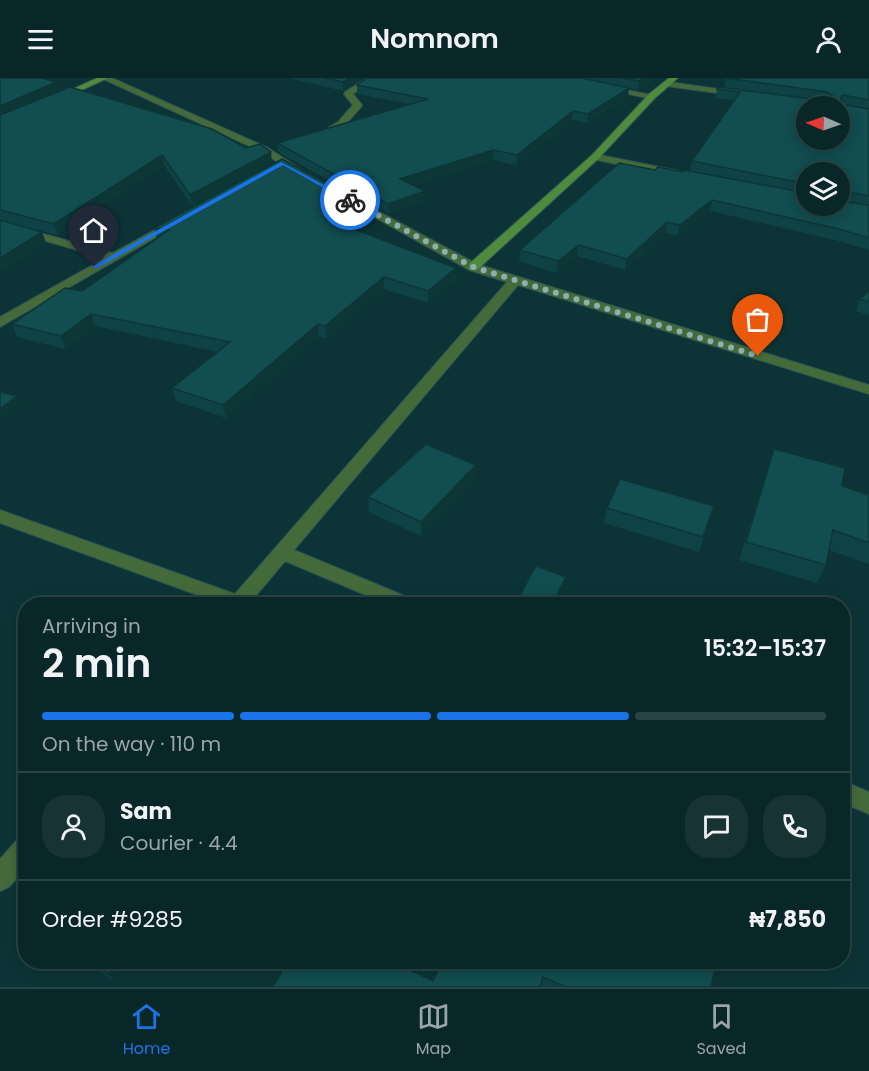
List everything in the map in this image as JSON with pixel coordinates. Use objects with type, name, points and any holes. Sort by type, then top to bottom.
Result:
[{"type":"street","points":[[52,100],[104,78],[270,149],[278,166],[313,179]]},
{"type":"street","points":[[313,137],[341,124],[358,105],[348,94],[372,78]]},
{"type":"street","points":[[556,78],[652,96]]},
{"type":"street","points":[[473,267],[595,157],[652,96],[671,81],[747,95]]},
{"type":"street","points":[[595,157],[695,177]]},
{"type":"street","points":[[343,196],[473,267],[869,390]]},
{"type":"street","points":[[0,323],[111,256],[182,218]]},
{"type":"street","points":[[0,225],[111,256]]},
{"type":"street","points":[[244,597],[515,280]]},
{"type":"street","points":[[0,516],[219,597]]},
{"type":"street","points":[[281,552],[388,597]]},
{"type":"street","points":[[850,795],[869,803]]},
{"type":"street","points":[[0,878],[18,858]]},
{"type":"building","points":[[0,78],[42,78],[56,82],[0,106]]},
{"type":"building","points":[[325,78],[349,78],[343,82]]},
{"type":"building","points":[[367,78],[582,78],[629,88],[588,114],[573,111],[517,155],[493,150],[400,179],[425,191],[388,204],[277,143],[428,99],[357,85]]},
{"type":"building","points":[[622,78],[645,78],[639,81]]},
{"type":"building","points":[[726,78],[869,78],[869,100],[832,95],[827,92]]},
{"type":"building","points":[[70,87],[212,129],[246,148],[260,144],[271,152],[190,195],[162,155],[54,224],[0,210],[0,115]]},
{"type":"building","points":[[719,87],[796,97],[796,150],[850,150],[850,106],[869,109],[869,196],[850,192],[850,162],[796,162],[796,182],[692,161],[740,92],[717,89]]},
{"type":"building","points":[[282,159],[372,208],[333,221],[456,268],[428,291],[384,277],[325,326],[318,324],[223,405],[172,388],[230,342],[91,314],[61,336],[12,324],[65,288],[82,291],[169,230],[154,228]]},
{"type":"building","points":[[619,163],[655,170],[658,167],[683,172],[684,170],[796,191],[796,216],[850,216],[850,202],[869,205],[869,238],[712,200],[680,225],[667,222],[627,259],[579,245],[558,261],[520,250]]},
{"type":"building","points":[[0,220],[42,232],[0,258]]},
{"type":"building","points":[[869,291],[869,302],[860,299]]},
{"type":"building","points":[[0,392],[17,396],[0,409]]},
{"type":"building","points":[[426,444],[476,465],[421,522],[368,497]]},
{"type":"building","points":[[774,449],[845,468],[842,486],[869,495],[869,543],[833,530],[826,565],[746,542]]},
{"type":"building","points":[[620,479],[714,506],[703,537],[607,508]]},
{"type":"building","points":[[536,566],[566,577],[556,597],[519,597]]},
{"type":"building","points":[[101,969],[113,969],[109,974]]},
{"type":"building","points":[[283,969],[408,969],[433,981],[439,969],[715,969],[711,987],[566,987],[543,977],[540,987],[273,987]]},
{"type":"way so far","points":[[350,200],[473,267],[758,356]]},
{"type":"route","points":[[94,267],[283,163],[350,200]]}]
